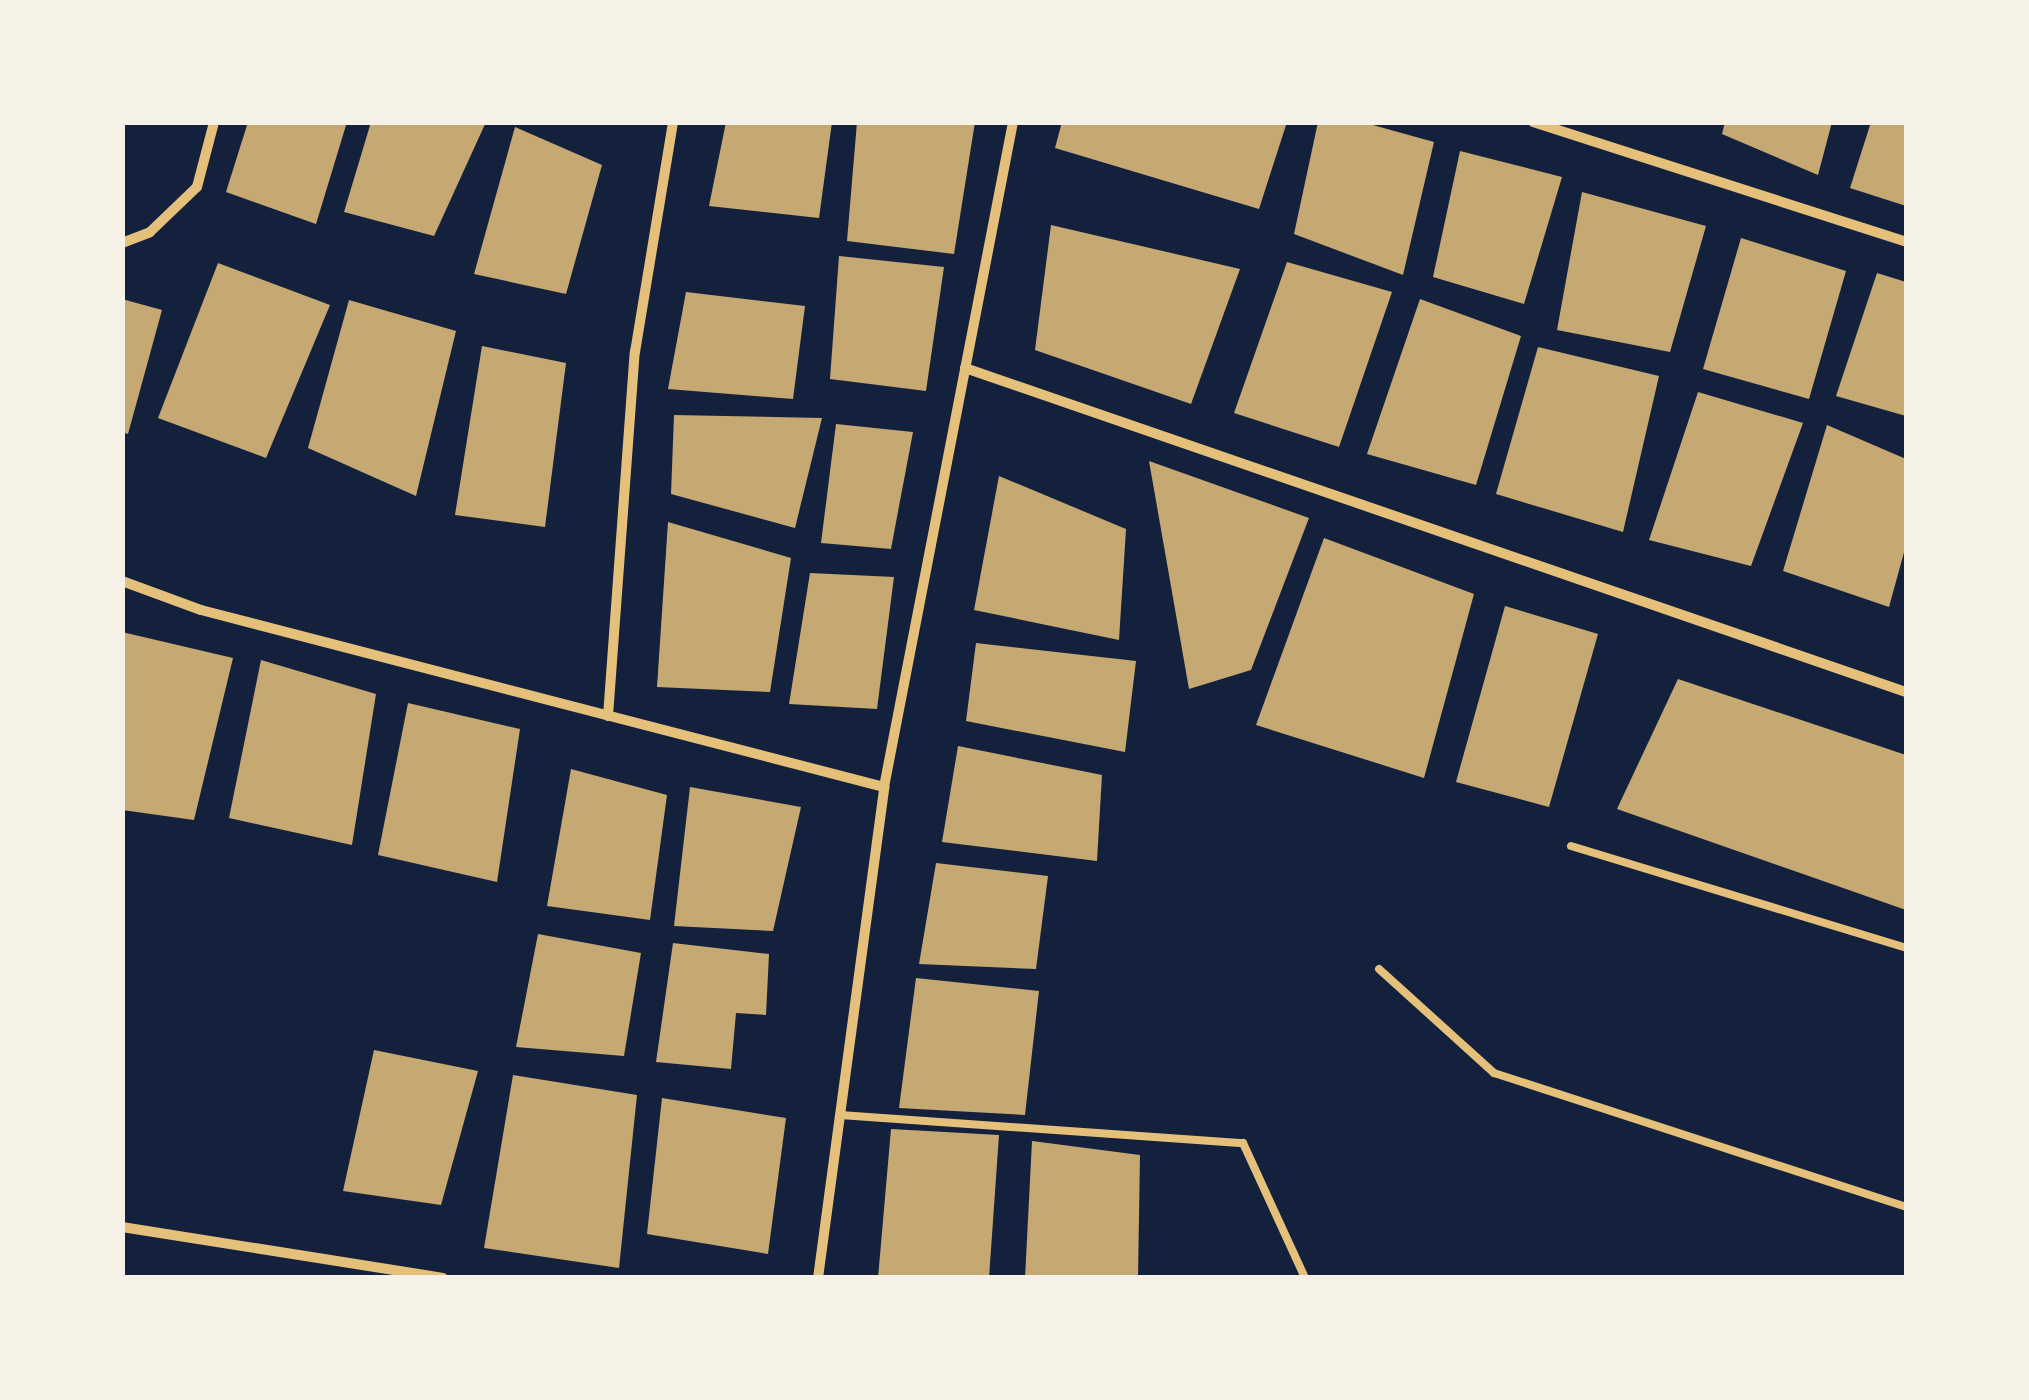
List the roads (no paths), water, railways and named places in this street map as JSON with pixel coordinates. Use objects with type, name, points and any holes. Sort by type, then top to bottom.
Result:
[{"type":"street","points":[[122,243],[150,232],[197,187],[214,122]]},
{"type":"street","points":[[608,716],[636,352],[673,122]]},
{"type":"street","points":[[818,1278],[884,787],[1013,122]]},
{"type":"street","points":[[1534,122],[1906,242]]},
{"type":"street","points":[[964,368],[1906,692]]},
{"type":"street","points":[[122,580],[202,610],[884,787]]},
{"type":"street","points":[[122,1227],[443,1278]]},
{"type":"lane","points":[[1571,846],[1906,948]]},
{"type":"lane","points":[[1379,969],[1494,1073],[1906,1208]]},
{"type":"lane","points":[[840,1115],[1243,1143],[1305,1278]]}]
